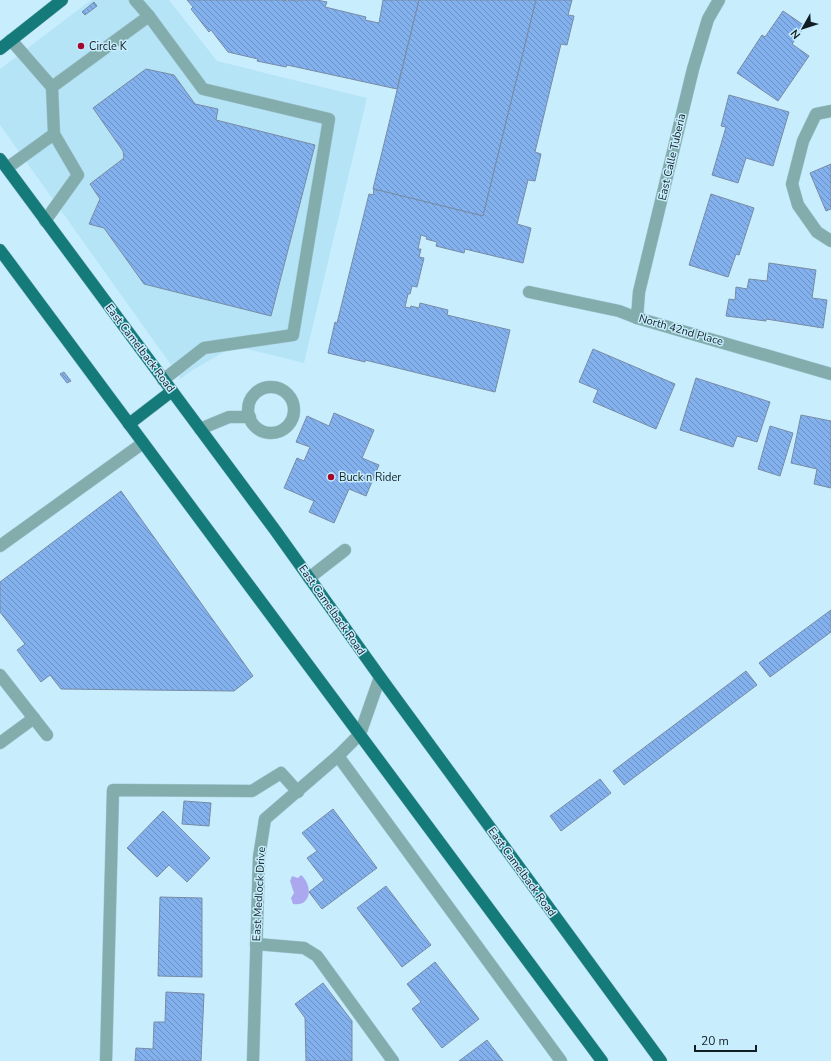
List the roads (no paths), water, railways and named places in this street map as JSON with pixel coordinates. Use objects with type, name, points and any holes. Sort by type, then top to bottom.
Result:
[{"type":"main road","points":[[0,49],[62,0]]},
{"type":"main road","name":"East Camelback Road","points":[[3,164],[200,429],[380,678],[661,1061]]},
{"type":"main road","points":[[0,250],[602,1061]]},
{"type":"main road","points":[[129,424],[172,391]]},
{"type":"street","points":[[135,0],[149,16],[203,89],[329,119],[293,335],[204,348],[164,380]]},
{"type":"street","name":"East Calle Tuberia","points":[[637,318],[639,292],[692,69],[708,19],[719,0]]},
{"type":"street","points":[[52,87],[149,16]]},
{"type":"street","points":[[11,40],[52,87],[54,134],[78,175],[45,221]]},
{"type":"street","points":[[831,111],[816,114],[803,141],[792,184],[798,205],[817,232],[831,241]]},
{"type":"street","points":[[3,164],[54,134]]},
{"type":"street","name":"North 42nd Place","points":[[529,292],[619,311],[637,318],[831,374]]},
{"type":"street","points":[[200,429],[229,417],[250,417]]},
{"type":"street","points":[[0,546],[143,443]]},
{"type":"street","points":[[309,578],[345,550]]},
{"type":"street","points":[[0,675],[47,735]]},
{"type":"street","name":"East Medlock Drive","points":[[253,1061],[259,857],[265,819],[298,792],[360,734],[380,678]]},
{"type":"street","points":[[0,744],[34,718]]},
{"type":"street","points":[[338,756],[561,1061]]},
{"type":"street","points":[[106,1061],[113,790],[252,791],[281,772],[298,792]]},
{"type":"street","points":[[256,944],[304,948],[317,956],[393,1061]]},
{"type":"place","name":"Circle K","points":[[81,46]]},
{"type":"place","name":"Buck n Rider","points":[[331,477]]}]
